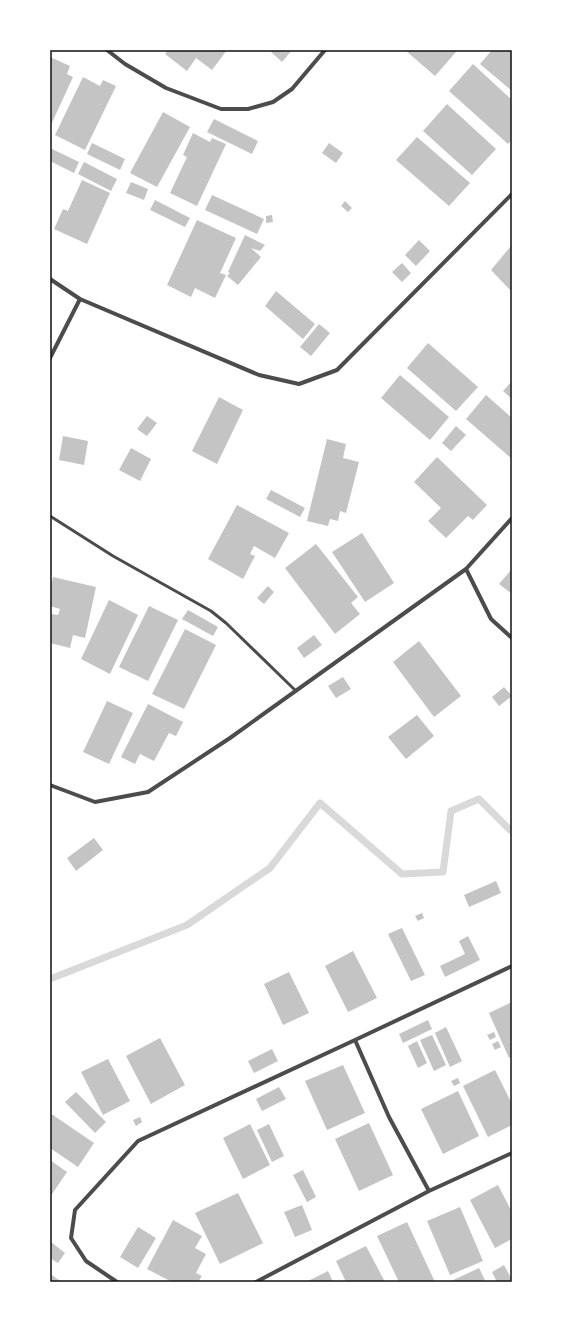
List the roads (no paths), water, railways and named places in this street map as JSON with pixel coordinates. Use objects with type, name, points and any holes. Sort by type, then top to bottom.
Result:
[{"type":"street","points":[[106,50],[124,64],[166,88],[221,109],[248,109],[273,102],[292,89],[326,50]]},
{"type":"street","points":[[50,279],[80,299],[259,375],[299,384],[337,370],[512,194]]},
{"type":"street","points":[[50,358],[80,299]]},
{"type":"street","points":[[50,785],[95,802],[148,792],[230,738],[466,569],[512,518]]},
{"type":"street","points":[[466,569],[491,619],[512,638]]},
{"type":"street","points":[[117,1282],[86,1261],[71,1238],[75,1210],[138,1141],[512,966]]},
{"type":"street","points":[[355,1040],[389,1117],[429,1190]]},
{"type":"street","points":[[256,1282],[429,1190],[512,1153]]},
{"type":"lane","points":[[50,516],[113,556],[211,611],[226,623],[296,691]]},
{"type":"waterway","points":[[50,979],[187,925],[270,868],[320,803],[402,874],[443,872],[451,811],[479,799],[510,830],[512,828]]}]
